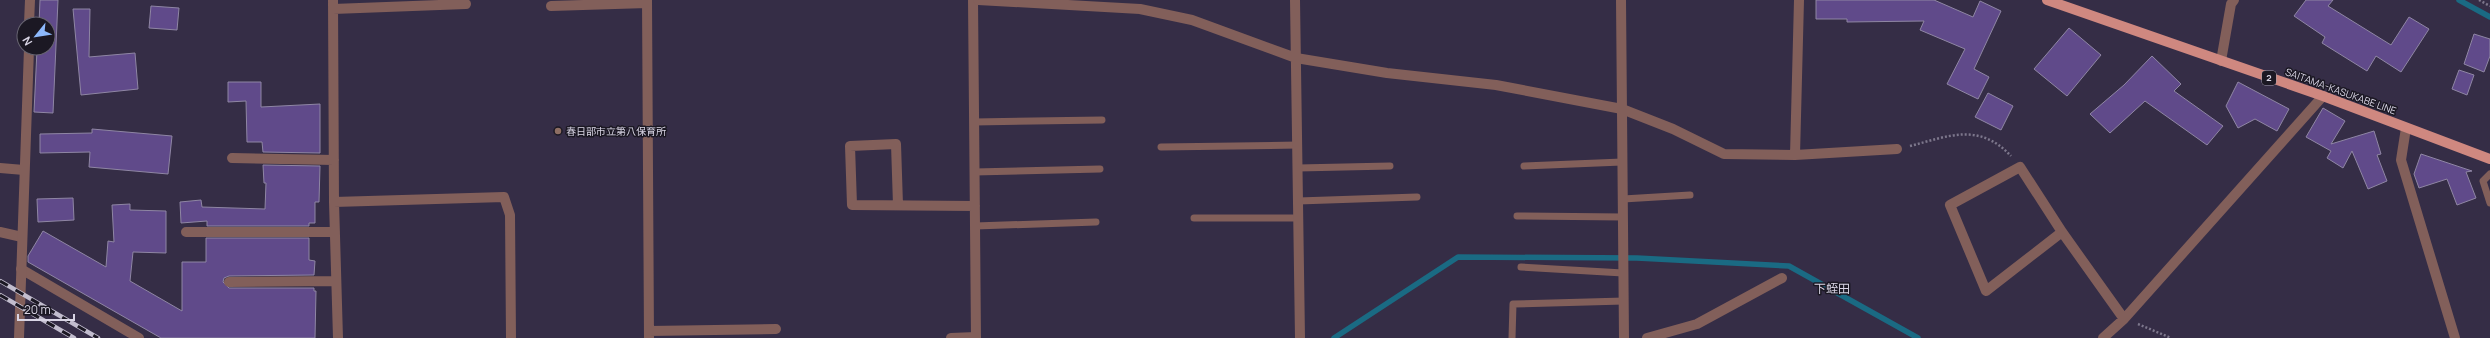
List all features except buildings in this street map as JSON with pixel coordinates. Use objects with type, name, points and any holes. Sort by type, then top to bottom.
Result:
[{"type":"main road","name":"SAITAMA-KASUKABE LINE","points":[[2047,0],[2323,96],[2490,159]]},
{"type":"street","points":[[29,16],[30,0]]},
{"type":"street","points":[[951,338],[976,338],[973,0]]},
{"type":"street","points":[[978,0],[1036,1],[1140,9],[1192,20],[1296,58],[1387,73],[1496,85],[1622,109],[1673,129],[1724,154],[1795,155],[1897,149]]},
{"type":"street","points":[[1295,0],[1300,338]]},
{"type":"street","points":[[1621,0],[1624,338]]},
{"type":"street","points":[[1795,155],[1799,0]]},
{"type":"street","points":[[2221,61],[2231,4],[2234,0]]},
{"type":"street","points":[[550,6],[647,2],[649,334],[776,330]]},
{"type":"street","points":[[338,338],[334,202],[333,4],[466,4]]},
{"type":"street","points":[[19,338],[28,56]]},
{"type":"street","points":[[2103,338],[2124,319],[2323,96]]},
{"type":"street","points":[[2406,128],[2401,160],[2455,338]]},
{"type":"street","points":[[898,205],[896,144],[850,146],[852,205],[975,206]]},
{"type":"street","points":[[232,158],[334,160]]},
{"type":"street","points":[[2062,232],[1986,291],[1950,205],[2020,167],[2062,232],[2124,319]]},
{"type":"street","points":[[0,168],[24,170]]},
{"type":"street","points":[[334,202],[504,196],[510,215],[511,338]]},
{"type":"street","points":[[0,232],[22,237]]},
{"type":"street","points":[[186,232],[335,232]]},
{"type":"street","points":[[21,269],[139,338]]},
{"type":"street","points":[[1647,338],[1697,324],[1782,278]]},
{"type":"street","points":[[229,282],[336,281]]},
{"type":"lane","points":[[974,122],[1102,120]]},
{"type":"lane","points":[[1162,147],[1298,145]]},
{"type":"lane","points":[[1524,166],[1622,162]]},
{"type":"lane","points":[[1298,168],[1390,166]]},
{"type":"lane","points":[[974,172],[1100,169]]},
{"type":"lane","points":[[2490,174],[2483,181],[2490,203]]},
{"type":"lane","points":[[1623,199],[1690,195]]},
{"type":"lane","points":[[1298,201],[1417,197]]},
{"type":"lane","points":[[1517,216],[1623,217]]},
{"type":"lane","points":[[1194,218],[1298,218]]},
{"type":"lane","points":[[975,226],[1096,222]]},
{"type":"lane","points":[[1521,267],[1623,273]]},
{"type":"lane","points":[[1512,338],[1513,304],[1624,301]]},
{"type":"path","points":[[2479,0],[2490,6]]},
{"type":"path","points":[[1897,149],[1967,133],[1985,136],[2002,146],[2020,167]]},
{"type":"path","points":[[2124,319],[2170,338]]},
{"type":"waterway","points":[[2459,0],[2490,17]]},
{"type":"waterway","points":[[1334,338],[1458,257],[1637,258],[1789,266],[1918,338]]},
{"type":"railway","points":[[0,281],[98,338]]},
{"type":"railway","points":[[0,295],[74,338]]},
{"type":"place","name":"春日部市立第八保育所","points":[[558,131]]},
{"type":"district","name":"下蛭田","points":[[1832,289]]}]
